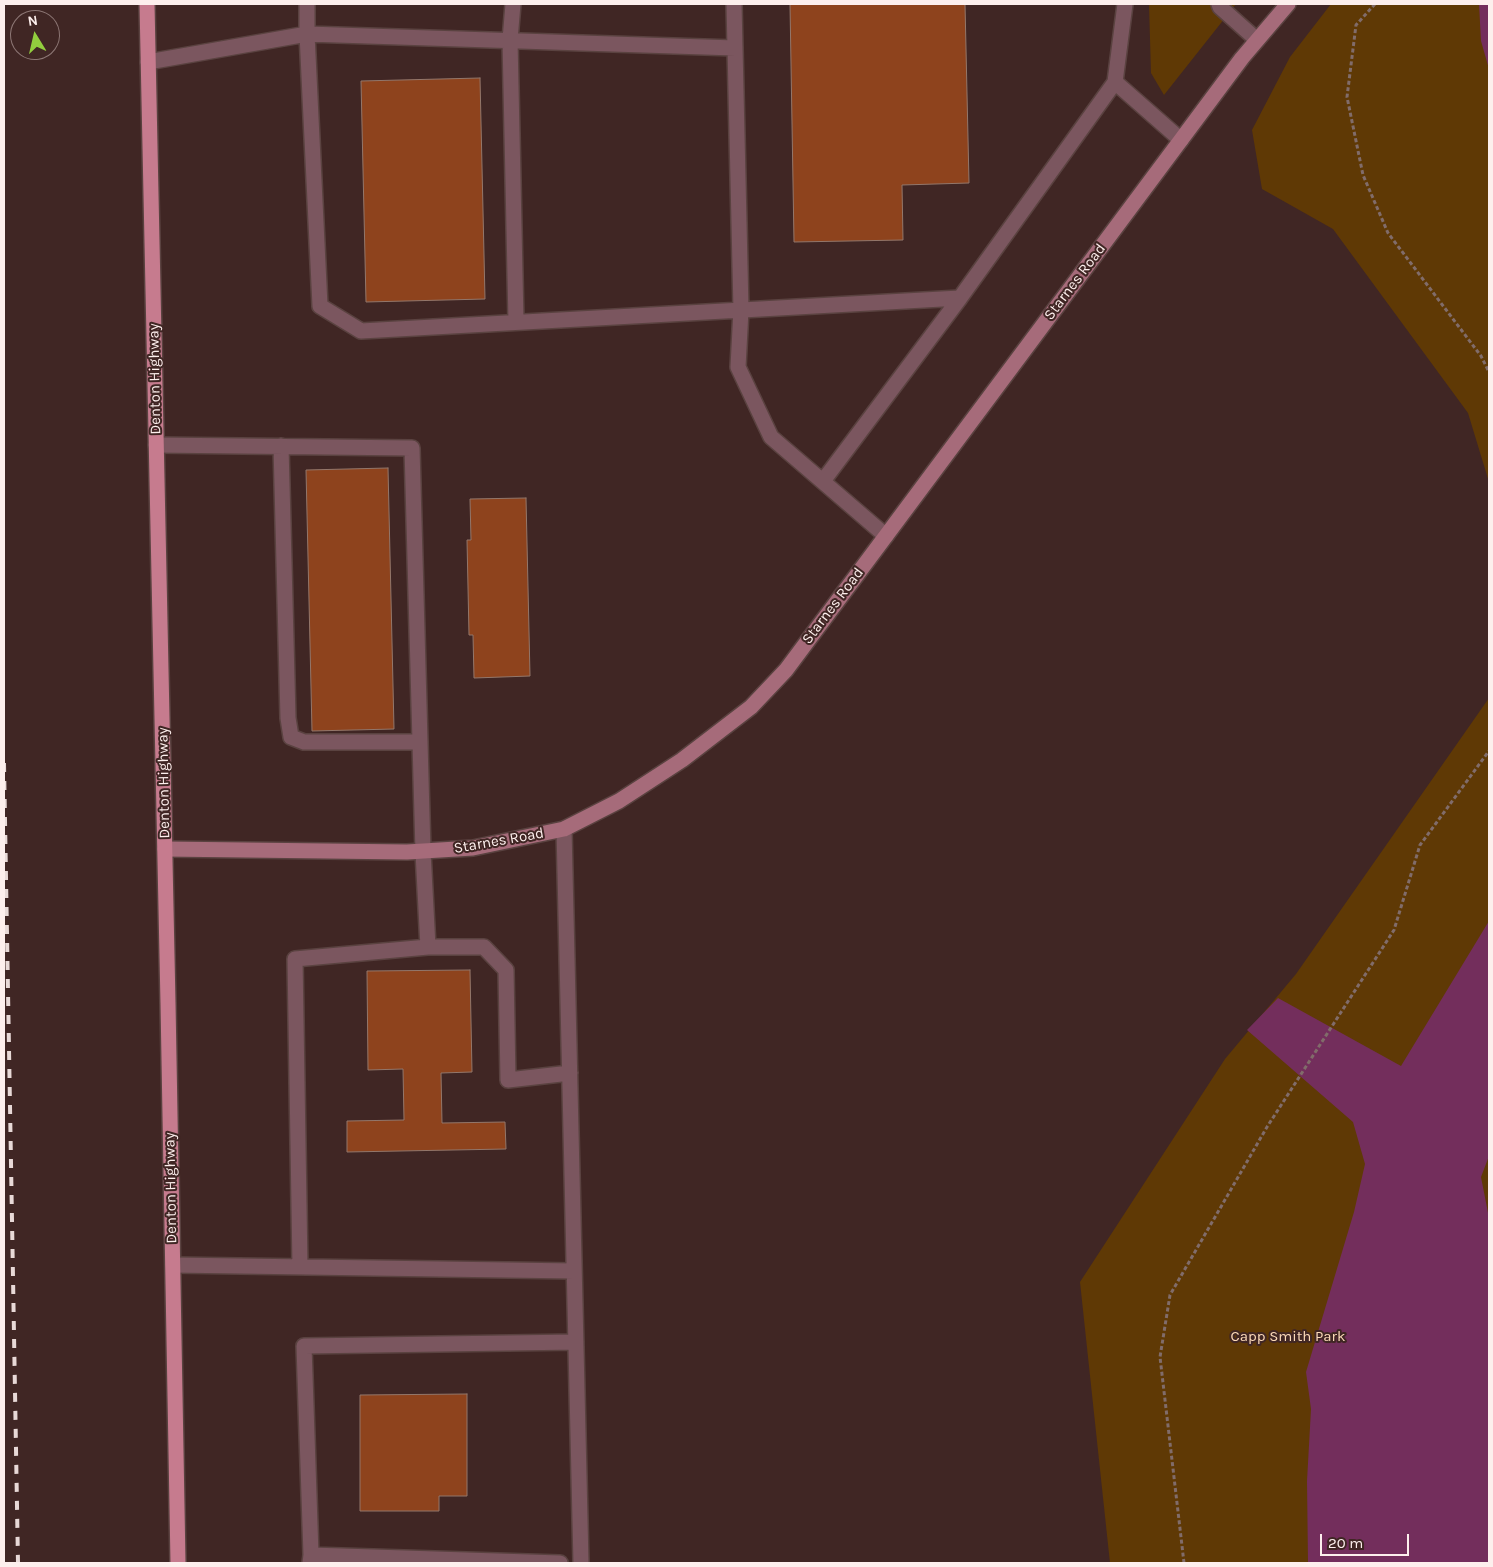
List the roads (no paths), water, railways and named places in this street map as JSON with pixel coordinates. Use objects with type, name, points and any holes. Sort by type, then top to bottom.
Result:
[{"type":"main road","name":"Denton Highway","points":[[147,4],[178,1563]]},
{"type":"main road","name":"Starnes Road","points":[[165,849],[423,852],[473,848],[564,829],[619,801],[682,760],[751,707],[786,670],[1242,58],[1288,4]]},
{"type":"lane","points":[[307,4],[320,306],[361,331],[960,298]]},
{"type":"lane","points":[[513,4],[510,40],[516,322]]},
{"type":"lane","points":[[734,4],[741,310],[738,367],[771,437],[886,536]]},
{"type":"lane","points":[[822,481],[960,298],[1115,82],[1125,4]]},
{"type":"lane","points":[[1219,4],[1257,40]]},
{"type":"lane","points":[[148,62],[307,34],[736,48]]},
{"type":"lane","points":[[1115,82],[1181,140]]},
{"type":"lane","points":[[156,445],[412,448],[423,852],[428,947]]},
{"type":"lane","points":[[281,446],[288,718],[291,737],[304,742],[420,742]]},
{"type":"lane","points":[[564,829],[581,1563]]},
{"type":"lane","points":[[300,1267],[295,958],[428,947],[484,946],[506,970],[508,1080],[570,1073]]},
{"type":"lane","points":[[173,1265],[574,1271]]},
{"type":"lane","points":[[560,1563],[311,1559],[304,1346],[576,1342]]},
{"type":"railway","points":[[4,763],[18,1563]]},
{"type":"park label","name":"Capp Smith Park","points":[[1288,1337]]}]
